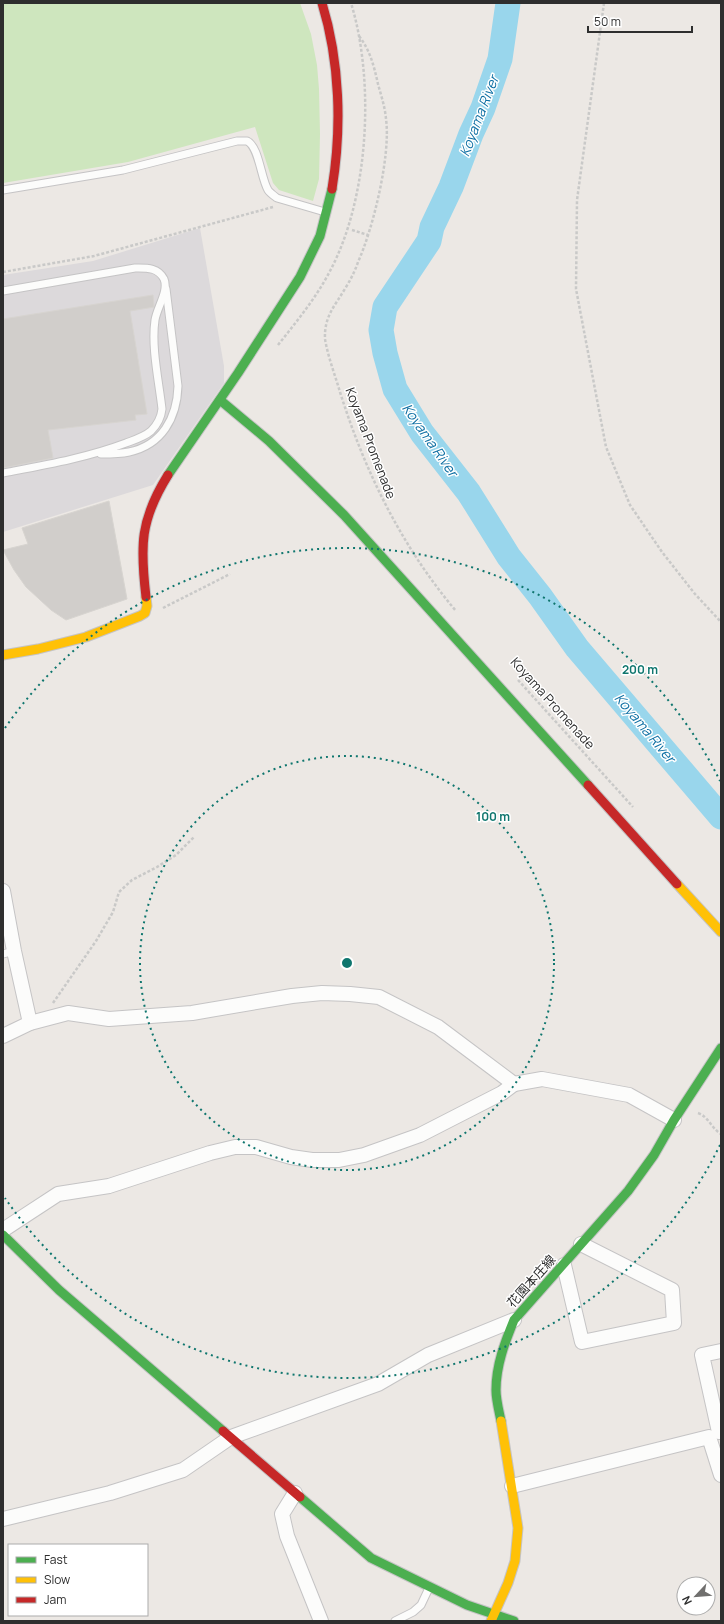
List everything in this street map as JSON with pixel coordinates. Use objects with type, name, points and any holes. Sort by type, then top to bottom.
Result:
[{"type":"street","points":[[3,655],[38,649],[86,637],[145,613],[147,606],[142,564],[142,546],[145,522],[156,497],[181,454],[220,400],[303,273],[314,250],[327,212],[335,173],[338,118],[332,44],[322,3]]},
{"type":"street","points":[[220,400],[248,422],[298,467],[344,515],[721,932]]},
{"type":"street","points":[[3,891],[8,952],[36,1021]]},
{"type":"street","points":[[3,1036],[36,1021],[68,1013],[109,1019],[192,1013],[292,996],[322,993],[350,994],[379,997],[438,1027],[514,1084]]},
{"type":"street","name":"花園本庄線","points":[[493,1618],[508,1583],[515,1561],[518,1528],[496,1390],[498,1367],[503,1346],[514,1320],[628,1191],[654,1155],[683,1105],[721,1048]]},
{"type":"street","points":[[3,1230],[58,1194],[109,1186],[216,1151],[235,1147],[256,1148],[291,1157],[312,1160],[339,1160],[364,1155],[420,1135],[502,1093],[514,1084],[542,1079],[629,1094],[674,1120]]},
{"type":"street","points":[[3,1235],[59,1290],[371,1558],[429,1588],[493,1618],[514,1621]]},
{"type":"street","points":[[564,1265],[582,1342],[674,1323],[672,1290],[581,1244]]},
{"type":"street","points":[[3,1519],[110,1493],[184,1470],[231,1437],[378,1384],[428,1355],[514,1320]]},
{"type":"street","points":[[721,1351],[702,1355],[716,1433],[721,1475]]},
{"type":"street","points":[[512,1486],[716,1433]]},
{"type":"street","points":[[295,1493],[282,1514],[287,1536],[321,1621]]},
{"type":"lane","points":[[3,190],[123,170],[237,141],[246,141],[256,152],[264,181],[270,193],[277,198],[327,212]]},
{"type":"lane","points":[[3,291],[140,268],[152,268],[160,273],[164,279],[178,386],[178,399],[174,414],[162,434],[144,446],[129,452],[92,455],[3,473]]},
{"type":"lane","points":[[92,455],[144,435],[154,428],[161,416],[162,409],[154,330],[158,306],[166,289]]},
{"type":"lane","points":[[395,1621],[421,1606],[429,1588]]},
{"type":"path","name":"Koyama Promenade","points":[[351,3],[360,36],[370,54],[386,120],[387,136],[378,195],[368,235],[359,262],[346,287],[333,306],[327,320],[324,328],[326,347],[345,408],[380,495],[413,554],[460,617]]},
{"type":"path","points":[[604,3],[577,200],[577,297],[606,447],[630,505],[662,552],[695,594],[721,622]]},
{"type":"path","points":[[3,272],[94,256],[270,207],[279,209]]},
{"type":"path","points":[[352,230],[368,235]]},
{"type":"path","points":[[145,613],[157,611],[174,604],[230,574]]},
{"type":"path","name":"Koyama Promenade","points":[[514,676],[636,811]]},
{"type":"path","points":[[36,1021],[96,941],[113,912],[119,892],[132,880],[176,856],[194,837]]},
{"type":"path","points":[[683,1105],[704,1116],[714,1130],[721,1134]]},
{"type":"shaded area","points":[[200,228],[224,366],[224,383],[153,485],[3,532],[3,275],[93,261]]},
{"type":"green space","points":[[3,3],[300,3],[311,34],[317,65],[319,89],[319,179],[313,201],[279,190],[273,183],[255,127],[128,162],[3,183]]},
{"type":"building","points":[[153,295],[154,307],[130,311],[147,414],[135,415],[136,420],[48,430],[53,458],[3,468],[3,319]]},
{"type":"building","points":[[109,501],[127,599],[66,620],[51,610],[26,587],[14,570],[3,550],[28,544],[22,528]]},
{"type":"waterway","name":"Koyama River","points":[[508,3],[500,59],[483,108],[471,134],[451,187],[432,227],[429,241],[385,307],[381,330],[385,353],[395,389],[422,433],[469,493],[509,557],[540,596],[577,648],[721,817]]},
{"type":"traffic: fast","points":[[168,475],[238,373],[300,277],[320,236],[332,189]]},
{"type":"traffic: fast","points":[[220,400],[269,441],[344,515],[588,785]]},
{"type":"traffic: fast","points":[[501,1421],[496,1394],[496,1381],[504,1345],[514,1320],[628,1191],[654,1155],[674,1120],[721,1048]]},
{"type":"traffic: fast","points":[[3,1235],[59,1290],[223,1431]]},
{"type":"traffic: fast","points":[[300,1497],[371,1558],[467,1605],[514,1621]]},
{"type":"traffic: slow","points":[[3,655],[38,649],[86,637],[140,616],[145,613],[147,606],[146,597]]},
{"type":"traffic: slow","points":[[677,884],[721,932]]},
{"type":"traffic: slow","points":[[491,1621],[508,1583],[515,1561],[518,1528],[501,1421]]},
{"type":"traffic: jam","points":[[322,3],[333,48],[338,95],[337,142],[332,189]]},
{"type":"traffic: jam","points":[[146,597],[143,563],[144,534],[152,506],[168,475]]},
{"type":"traffic: jam","points":[[588,785],[677,884]]},
{"type":"traffic: jam","points":[[223,1431],[300,1497]]}]
